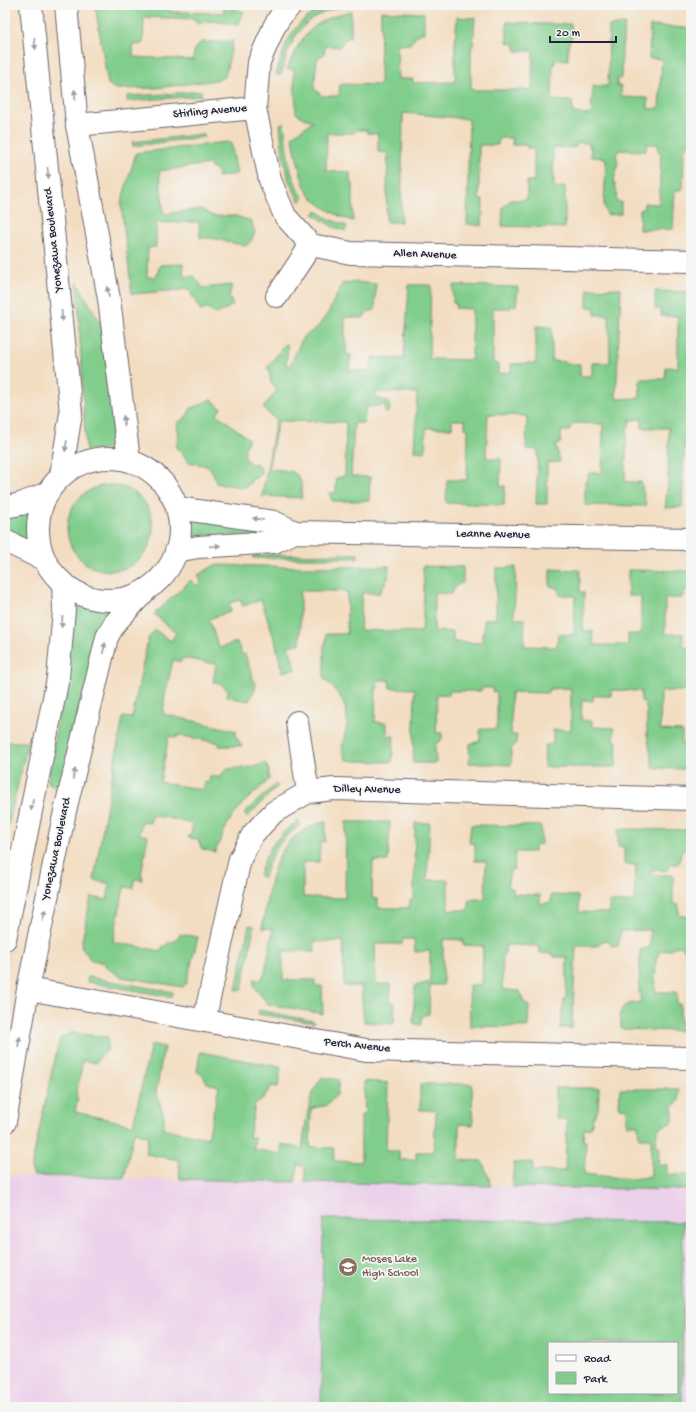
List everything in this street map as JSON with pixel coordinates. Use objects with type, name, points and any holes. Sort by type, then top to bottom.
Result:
[{"type":"street","name":"Yonezawa Boulevard","points":[[31,5],[71,413],[61,475]]},
{"type":"street","points":[[66,5],[78,125],[109,299],[129,460]]},
{"type":"street","name":"Stirling Avenue","points":[[78,125],[254,108],[259,62],[274,27],[280,17],[291,5]]},
{"type":"street","points":[[254,108],[271,182],[285,216],[310,245],[277,296]]},
{"type":"street","name":"Allen Avenue","points":[[310,245],[351,253],[691,261]]},
{"type":"street","points":[[111,457],[129,460],[148,469],[166,486],[173,497],[177,508],[180,530],[176,551],[167,570],[158,580],[146,590],[128,598],[110,600],[92,598],[74,592],[56,578],[43,559],[37,537],[39,514],[47,492],[61,475],[76,465],[93,459],[111,457]]},
{"type":"street","points":[[5,507],[21,504],[47,492]]},
{"type":"street","name":"Leanne Avenue","points":[[177,508],[274,522],[295,532],[691,539]]},
{"type":"street","name":"Leanne Avenue","points":[[176,551],[198,547],[274,542],[295,532]]},
{"type":"street","points":[[5,541],[43,559]]},
{"type":"street","points":[[5,938],[58,678],[64,610],[62,583]]},
{"type":"street","name":"Yonezawa Boulevard","points":[[5,1122],[28,989],[65,811],[106,637],[115,623],[146,590]]},
{"type":"street","points":[[298,722],[308,792]]},
{"type":"street","name":"Dilley Avenue","points":[[204,1021],[240,859],[253,834],[274,812],[308,792],[334,789],[691,799]]},
{"type":"street","name":"Perch Avenue","points":[[28,989],[366,1050],[691,1058]]},
{"type":"shaded area","name":"Moses Lake High School","points":[[5,1176],[691,1190],[691,1407],[5,1407]]},
{"type":"green space","points":[[95,5],[169,5],[170,12],[224,13],[223,5],[244,12],[238,25],[211,21],[197,24],[195,19],[144,17],[143,44],[133,45],[133,57],[193,60],[194,51],[201,42],[233,41],[225,77],[217,80],[156,88],[115,89],[108,84]]},
{"type":"green space","points":[[330,5],[343,6],[329,10],[317,16],[300,30],[289,49],[281,75],[276,75],[283,51],[299,24],[307,17]]},
{"type":"green space","points":[[351,11],[351,37],[345,39],[340,47],[325,46],[324,54],[317,59],[314,88],[322,96],[339,96],[340,84],[380,85],[381,11],[424,13],[424,33],[419,33],[410,44],[397,45],[398,79],[413,79],[413,83],[455,82],[457,17],[475,18],[473,45],[471,49],[471,90],[532,90],[533,51],[516,51],[514,44],[507,42],[507,22],[571,24],[572,37],[568,45],[568,60],[555,59],[555,64],[553,64],[552,100],[572,101],[573,113],[591,115],[593,86],[608,86],[609,26],[625,24],[622,48],[621,78],[617,79],[617,86],[621,86],[621,97],[648,98],[648,109],[659,108],[662,59],[649,58],[650,26],[691,28],[691,144],[686,144],[686,148],[684,149],[683,189],[675,191],[673,229],[639,230],[640,210],[644,208],[644,203],[659,204],[661,152],[658,151],[658,144],[647,144],[646,151],[620,150],[616,154],[618,163],[614,180],[617,194],[616,199],[618,202],[621,202],[621,214],[607,215],[604,205],[606,158],[591,157],[591,147],[589,147],[589,143],[576,143],[576,147],[553,148],[554,188],[565,187],[565,228],[502,226],[503,207],[511,200],[527,200],[527,181],[534,181],[534,148],[527,148],[527,145],[512,145],[512,138],[499,138],[498,145],[479,145],[479,199],[483,200],[482,226],[467,224],[469,119],[403,113],[401,222],[386,222],[388,153],[378,152],[378,134],[367,133],[367,130],[355,130],[354,133],[327,133],[326,171],[350,172],[350,182],[353,183],[353,221],[322,206],[308,193],[306,189],[301,175],[292,136],[314,121],[303,118],[296,113],[294,69],[287,69],[298,46],[310,30],[327,19]]},
{"type":"green space","points":[[201,91],[202,96],[127,101],[127,96]]},
{"type":"green space","points":[[284,123],[291,172],[304,198],[300,202],[289,181],[283,156],[280,124]]},
{"type":"green space","points":[[204,134],[205,137],[133,146],[132,142]]},
{"type":"green space","points":[[227,142],[231,143],[237,174],[218,177],[216,169],[211,168],[210,164],[159,171],[164,214],[201,209],[213,216],[236,216],[251,221],[255,232],[251,241],[246,246],[211,238],[200,238],[199,222],[156,223],[156,247],[148,248],[147,277],[156,277],[160,265],[183,264],[184,277],[194,276],[203,288],[232,285],[229,297],[233,305],[217,314],[206,309],[201,311],[191,294],[191,289],[132,294],[121,203],[136,153]]},
{"type":"green space","points":[[317,211],[329,219],[347,226],[345,231],[333,227],[313,214]]},
{"type":"green space","points":[[77,282],[101,324],[120,447],[86,451]]},
{"type":"green space","points":[[354,282],[376,284],[375,310],[367,312],[363,318],[345,317],[347,355],[351,355],[349,370],[371,371],[373,357],[404,359],[409,285],[431,285],[429,359],[472,360],[472,309],[455,308],[456,304],[453,303],[453,285],[518,287],[516,306],[511,305],[511,308],[493,308],[493,363],[498,364],[498,374],[511,372],[511,364],[536,363],[536,326],[552,327],[552,361],[565,362],[565,364],[580,364],[580,376],[592,376],[592,363],[610,363],[609,315],[595,315],[595,308],[587,307],[588,289],[621,288],[616,399],[640,398],[640,379],[665,379],[666,367],[678,368],[678,316],[661,316],[661,309],[655,309],[655,291],[691,292],[691,429],[685,429],[682,507],[665,508],[668,483],[669,428],[642,428],[642,419],[630,420],[629,427],[627,428],[625,482],[641,482],[646,506],[585,505],[585,483],[589,473],[602,473],[603,424],[573,423],[569,431],[561,431],[561,442],[556,446],[560,462],[547,463],[547,504],[536,504],[538,450],[526,449],[527,416],[488,414],[486,458],[501,459],[500,487],[505,486],[504,505],[446,503],[447,480],[467,480],[468,429],[465,428],[465,420],[452,420],[452,428],[426,428],[425,452],[414,451],[417,393],[376,392],[376,398],[387,401],[390,407],[389,412],[385,413],[385,405],[366,407],[364,423],[354,423],[351,476],[370,477],[369,501],[332,501],[329,493],[336,493],[336,478],[345,476],[346,422],[278,421],[268,469],[286,470],[298,475],[301,481],[302,498],[262,496],[276,420],[263,408],[277,390],[271,383],[269,369],[267,368],[286,343],[288,347],[286,364],[290,366],[303,337],[317,328],[328,313],[342,284]]},
{"type":"green space","points":[[211,399],[221,408],[217,414],[249,439],[245,449],[246,458],[251,464],[257,464],[260,467],[261,473],[256,478],[252,479],[248,486],[243,487],[216,483],[212,472],[207,466],[188,462],[182,452],[176,448],[179,435],[177,426],[179,422],[187,416],[191,408]]},
{"type":"green space","points":[[110,485],[126,488],[134,492],[146,504],[150,512],[153,528],[150,544],[146,552],[134,564],[126,568],[110,571],[94,568],[86,564],[74,552],[70,544],[67,528],[70,512],[74,504],[86,492],[94,488]]},
{"type":"green space","points":[[30,511],[29,541],[5,531],[5,516]]},
{"type":"green space","points":[[190,518],[264,531],[258,536],[202,535],[189,538]]},
{"type":"green space","points":[[358,554],[358,558],[253,558],[254,555]]},
{"type":"green space","points":[[215,565],[304,567],[389,566],[388,578],[380,593],[362,593],[360,630],[422,632],[424,590],[423,566],[463,567],[463,583],[457,585],[451,594],[434,593],[434,631],[453,632],[453,642],[482,643],[484,619],[496,619],[496,568],[516,567],[514,618],[525,619],[524,646],[557,647],[558,634],[574,635],[575,596],[560,595],[557,588],[550,586],[550,569],[580,570],[580,592],[584,592],[583,631],[593,631],[594,645],[628,645],[628,634],[641,634],[641,596],[628,596],[628,570],[691,571],[691,588],[688,589],[681,598],[665,598],[665,634],[683,634],[683,647],[691,648],[691,691],[661,691],[660,730],[682,731],[682,745],[686,745],[684,769],[653,768],[647,734],[647,711],[644,702],[641,701],[641,691],[611,690],[611,696],[593,696],[593,701],[582,700],[581,720],[592,721],[592,727],[614,728],[614,741],[617,741],[616,767],[544,767],[545,745],[553,744],[553,730],[571,730],[570,688],[549,689],[548,693],[511,692],[511,735],[517,735],[516,743],[513,747],[511,747],[511,765],[469,763],[470,744],[480,741],[480,729],[497,729],[497,692],[493,692],[493,688],[482,688],[481,691],[449,691],[449,695],[437,694],[436,733],[442,733],[442,739],[435,745],[436,763],[413,763],[415,689],[390,688],[389,680],[377,680],[378,688],[376,688],[375,722],[387,723],[387,736],[394,736],[392,762],[346,760],[342,746],[347,724],[346,711],[338,693],[324,679],[324,644],[326,644],[326,634],[347,634],[347,591],[300,591],[300,644],[288,646],[296,669],[282,672],[275,640],[261,600],[243,606],[240,600],[229,603],[231,611],[209,619],[219,648],[237,642],[242,655],[245,654],[256,687],[249,701],[227,697],[228,691],[222,685],[213,682],[216,664],[182,658],[181,662],[173,660],[165,696],[163,714],[237,731],[235,735],[242,746],[219,746],[220,743],[177,735],[177,738],[169,736],[160,782],[203,790],[204,782],[209,783],[210,776],[220,777],[226,769],[254,767],[265,763],[269,770],[269,780],[242,804],[228,823],[215,852],[202,849],[198,840],[188,837],[192,831],[192,824],[152,815],[150,823],[142,821],[139,834],[148,836],[141,875],[143,876],[142,880],[134,879],[134,888],[124,887],[113,942],[161,951],[163,946],[175,941],[180,934],[198,937],[186,984],[183,987],[122,977],[107,968],[104,963],[91,960],[81,946],[91,897],[107,900],[110,884],[94,880],[123,717],[132,718],[148,639],[155,630],[171,641],[176,633],[154,614],[191,580],[197,586],[201,582],[198,575]]},
{"type":"green space","points":[[76,596],[109,600],[63,783],[54,787],[48,782]]},
{"type":"green space","points":[[5,742],[28,742],[5,838]]},
{"type":"green space","points":[[276,784],[278,786],[247,817],[244,813]]},
{"type":"green space","points":[[298,821],[301,825],[293,830],[277,847],[273,853],[264,877],[259,876],[269,851],[277,838]]},
{"type":"green space","points":[[326,822],[325,842],[320,842],[319,862],[303,862],[303,897],[345,898],[346,822],[390,822],[388,861],[373,861],[372,898],[378,899],[378,908],[409,908],[410,900],[414,899],[415,823],[430,823],[427,880],[448,880],[448,910],[469,910],[469,899],[485,899],[486,861],[475,861],[475,844],[469,843],[471,825],[541,826],[541,844],[535,846],[534,852],[515,852],[514,869],[510,871],[507,888],[513,888],[513,894],[540,895],[540,904],[551,902],[551,895],[578,896],[579,912],[609,913],[609,902],[634,902],[636,865],[624,864],[624,847],[618,847],[618,829],[691,830],[691,849],[682,849],[678,864],[671,864],[668,870],[650,871],[651,875],[673,875],[673,904],[679,905],[679,916],[691,916],[691,958],[685,958],[686,952],[680,946],[674,947],[671,950],[659,951],[659,957],[656,957],[655,992],[677,992],[677,1004],[680,1004],[680,1031],[621,1029],[620,1017],[624,1006],[641,1002],[639,992],[640,950],[650,947],[650,930],[621,931],[618,946],[612,946],[608,941],[600,942],[597,946],[576,946],[572,1028],[560,1028],[564,1000],[566,999],[567,957],[554,957],[554,954],[540,953],[539,946],[506,945],[505,953],[503,953],[502,987],[506,990],[520,991],[523,1001],[529,1006],[528,1027],[470,1026],[469,985],[482,985],[483,946],[463,945],[463,940],[443,939],[443,985],[430,985],[429,1014],[422,1016],[421,1025],[413,1023],[415,986],[430,982],[430,951],[415,952],[414,939],[403,939],[402,944],[375,944],[376,984],[391,984],[390,1003],[395,1002],[394,1024],[364,1022],[361,986],[344,986],[343,941],[314,942],[315,951],[283,951],[283,980],[315,980],[315,986],[322,986],[323,1014],[268,1004],[254,987],[254,979],[260,981],[265,973],[273,929],[262,928],[272,877],[281,852],[289,842],[301,832]]},
{"type":"green space","points":[[249,925],[254,926],[242,990],[236,990]]},
{"type":"green space","points":[[88,977],[173,992],[172,997],[87,982]]},
{"type":"green space","points":[[259,1010],[314,1021],[314,1023],[258,1014]]},
{"type":"green space","points":[[71,1033],[108,1037],[107,1051],[101,1055],[96,1063],[83,1060],[76,1097],[78,1098],[75,1112],[133,1125],[151,1044],[164,1047],[156,1092],[164,1116],[164,1129],[208,1138],[219,1086],[207,1083],[203,1075],[197,1072],[200,1052],[281,1067],[278,1087],[272,1086],[261,1101],[255,1104],[249,1137],[255,1138],[253,1149],[280,1154],[282,1144],[302,1149],[310,1102],[322,1077],[339,1080],[337,1095],[325,1106],[311,1109],[310,1147],[334,1148],[334,1161],[361,1162],[361,1115],[365,1114],[364,1081],[388,1083],[386,1151],[399,1151],[399,1160],[416,1160],[416,1152],[434,1152],[436,1110],[420,1110],[420,1084],[472,1084],[473,1125],[459,1124],[459,1160],[482,1161],[492,1186],[305,1182],[305,1166],[298,1164],[295,1182],[180,1179],[179,1160],[146,1154],[148,1136],[134,1132],[124,1178],[34,1176],[31,1168],[60,1038]]},
{"type":"green space","points":[[555,1088],[599,1088],[598,1110],[593,1118],[591,1128],[584,1129],[583,1141],[586,1141],[584,1174],[630,1179],[651,1177],[651,1138],[639,1138],[638,1125],[627,1125],[627,1109],[619,1108],[620,1089],[679,1089],[679,1101],[673,1106],[673,1122],[663,1126],[657,1132],[656,1146],[659,1146],[658,1165],[667,1165],[667,1175],[691,1175],[691,1190],[512,1187],[514,1163],[533,1162],[533,1171],[565,1171],[567,1124],[565,1119],[556,1119]]},
{"type":"green space","points":[[323,1219],[683,1222],[682,1407],[321,1407]]},
{"type":"place","name":"Moses Lake High School","points":[[348,1267]]}]
